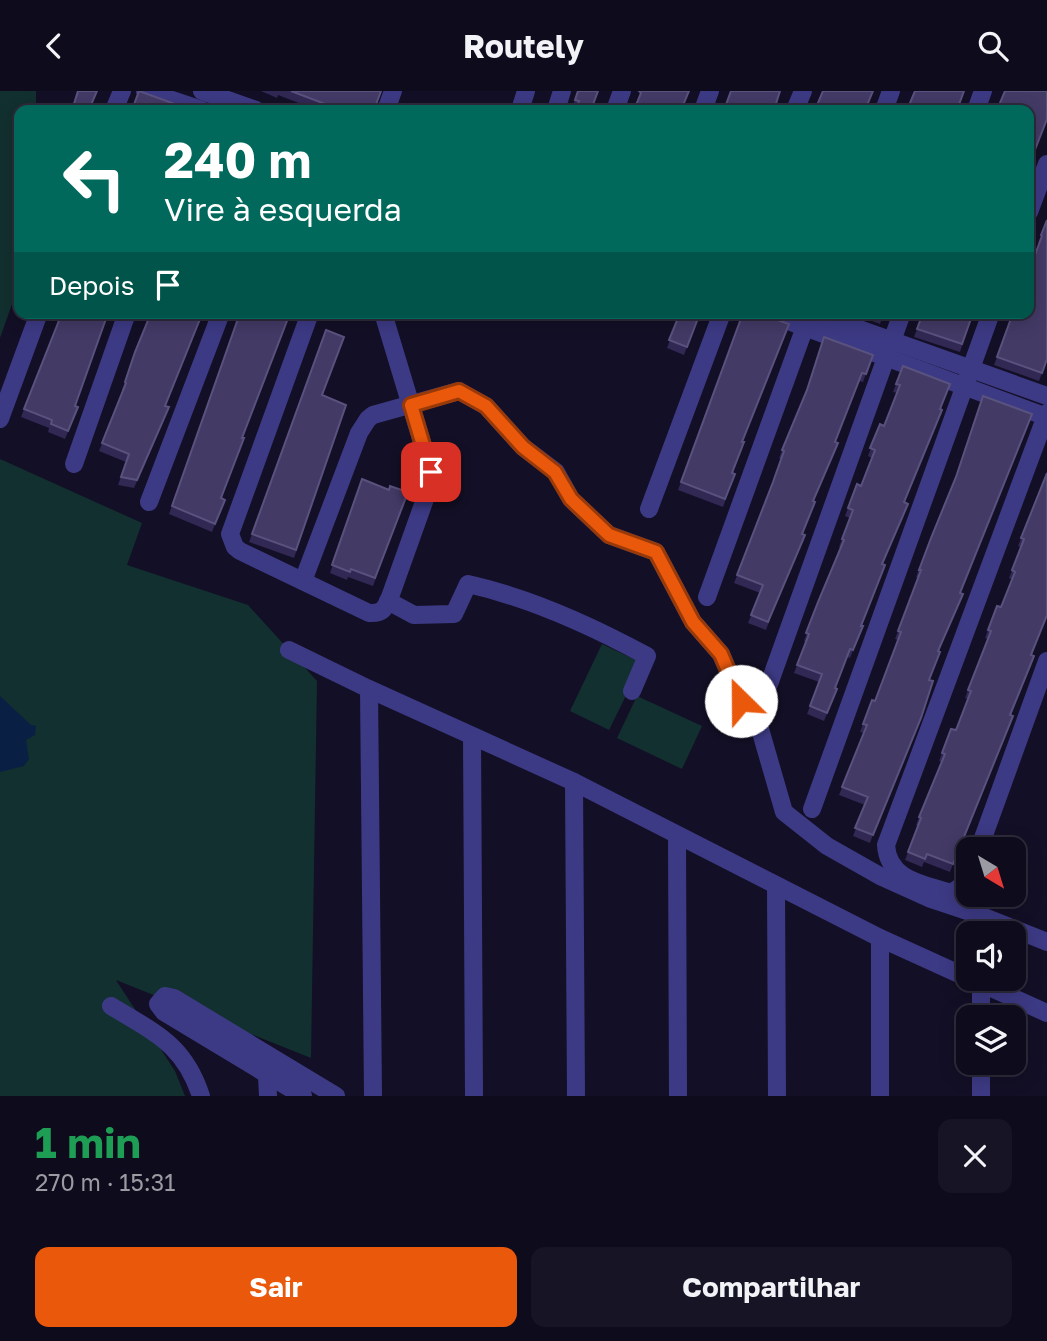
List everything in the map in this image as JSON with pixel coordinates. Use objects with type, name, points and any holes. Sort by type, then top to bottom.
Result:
[{"type":"street","points":[[145,91],[220,105]]},
{"type":"street","points":[[1034,199],[1047,164]]},
{"type":"street","points":[[0,419],[37,319]]},
{"type":"street","points":[[74,464],[125,319]]},
{"type":"street","points":[[149,502],[219,319]]},
{"type":"street","points":[[308,319],[230,534],[235,547],[240,551],[369,614],[380,613],[388,601],[430,485],[431,472],[385,319]]},
{"type":"street","points":[[649,509],[720,319]]},
{"type":"street","points":[[707,597],[810,319]]},
{"type":"street","points":[[813,319],[889,349],[964,386],[1047,416],[886,845],[887,858],[896,870],[922,884],[951,893],[956,890]]},
{"type":"street","points":[[768,687],[900,319]]},
{"type":"street","points":[[812,809],[989,319]]},
{"type":"street","points":[[889,349],[970,368],[1047,396]]},
{"type":"street","points":[[303,581],[364,425],[373,415],[459,391],[486,406],[523,447],[555,472],[571,499],[609,535],[656,552],[693,622],[721,654],[741,701],[760,729],[784,812],[827,846],[880,876],[931,899],[1047,942]]},
{"type":"street","points":[[388,601],[414,615],[454,614],[468,584],[509,593],[583,623],[647,656],[632,691]]},
{"type":"street","points":[[289,649],[369,689],[574,782],[880,937],[956,973]]},
{"type":"street","points":[[983,837],[1047,661]]},
{"type":"street","points":[[369,689],[373,1096]]},
{"type":"street","points":[[472,736],[474,1096]]},
{"type":"street","points":[[574,782],[576,1096]]},
{"type":"street","points":[[677,835],[678,1096]]},
{"type":"street","points":[[776,885],[777,1096]]},
{"type":"street","points":[[880,937],[880,1096]]},
{"type":"street","points":[[997,991],[1047,1013]]},
{"type":"street","points":[[303,1096],[269,1067],[174,999],[165,996],[160,999],[159,1004],[164,1011],[269,1067],[336,1096]]},
{"type":"street","points":[[111,1006],[173,1047],[194,1075],[201,1096]]},
{"type":"street","points":[[268,1096],[269,1067]]},
{"type":"street","points":[[981,1075],[981,1096]]},
{"type":"green space","points":[[0,91],[36,91],[36,105],[14,105],[14,298],[0,338]]},
{"type":"green space","points":[[0,459],[142,523],[127,565],[248,605],[317,681],[311,1058],[116,980],[175,1071],[185,1096],[0,1096]]},
{"type":"green space","points":[[602,644],[642,663],[609,730],[570,711]]},
{"type":"green space","points":[[637,696],[702,726],[682,769],[617,738]]},
{"type":"water","points":[[0,696],[31,725],[36,726],[35,735],[26,740],[29,759],[24,766],[0,772]]},
{"type":"building","points":[[78,91],[97,91],[91,105],[74,105]]},
{"type":"building","points":[[139,91],[178,105],[134,105]]},
{"type":"building","points":[[291,91],[381,91],[376,105],[328,105]]},
{"type":"building","points":[[578,91],[598,91],[593,105],[578,105],[579,101],[575,100]]},
{"type":"building","points":[[639,91],[689,91],[683,105],[636,105],[641,93]]},
{"type":"building","points":[[731,91],[780,91],[776,105],[726,105]]},
{"type":"building","points":[[823,91],[873,91],[867,105],[817,105]]},
{"type":"building","points":[[915,91],[964,91],[959,105],[909,105]]},
{"type":"building","points":[[1005,91],[1047,91],[1047,119],[1034,152],[1034,105],[999,105]]},
{"type":"building","points":[[1047,220],[1047,359],[1042,373],[997,357],[1011,319],[1034,319],[1034,258]]},
{"type":"building","points":[[60,319],[106,319],[68,431],[51,424],[52,420],[24,409]]},
{"type":"building","points":[[149,319],[200,319],[165,406],[169,407],[137,480],[121,477],[129,454],[102,443],[126,383]]},
{"type":"building","points":[[238,319],[288,319],[242,438],[221,498],[225,500],[215,524],[172,506]]},
{"type":"building","points":[[678,319],[698,319],[687,347],[669,340]]},
{"type":"building","points":[[741,319],[775,319],[789,324],[742,442],[732,473],[735,474],[725,499],[681,482]]},
{"type":"building","points":[[921,319],[971,319],[962,344],[917,329]]},
{"type":"building","points":[[326,330],[344,337],[322,395],[346,405],[296,550],[252,534]]},
{"type":"building","points":[[824,337],[873,355],[866,374],[862,373],[835,442],[838,443],[813,501],[815,502],[802,534],[805,535],[768,622],[751,615],[763,585],[737,575],[773,482],[784,451],[782,450],[807,390]]},
{"type":"building","points":[[903,366],[950,384],[904,502],[908,504],[882,564],[885,565],[863,626],[853,650],[850,649],[827,713],[810,706],[822,674],[797,665],[809,634],[806,633],[844,540],[842,539],[853,510],[848,508],[857,484],[861,486],[875,450],[870,448],[880,424],[884,426],[900,385],[896,384]]},
{"type":"building","points":[[983,396],[1032,414],[960,593],[963,594],[938,651],[940,652],[929,680],[933,681],[921,718],[873,835],[855,828],[868,797],[842,787],[867,725],[863,724],[872,700],[875,701],[901,632],[898,631],[919,570],[956,477]]},
{"type":"building","points":[[1047,473],[1047,615],[1010,715],[1013,716],[964,837],[956,837],[956,857],[953,864],[927,854],[925,859],[908,852],[945,754],[942,753],[951,729],[956,730],[971,691],[968,690],[991,631],[988,630],[997,606],[1001,607],[1015,572],[1012,570],[1024,539],[1021,538]]},
{"type":"building","points":[[362,479],[389,490],[390,486],[408,492],[375,578],[332,565]]},
{"type":"route","points":[[431,472],[411,405],[459,391],[486,406],[523,447],[555,472],[571,499],[609,535],[656,552],[693,622],[721,654],[741,701]]}]
